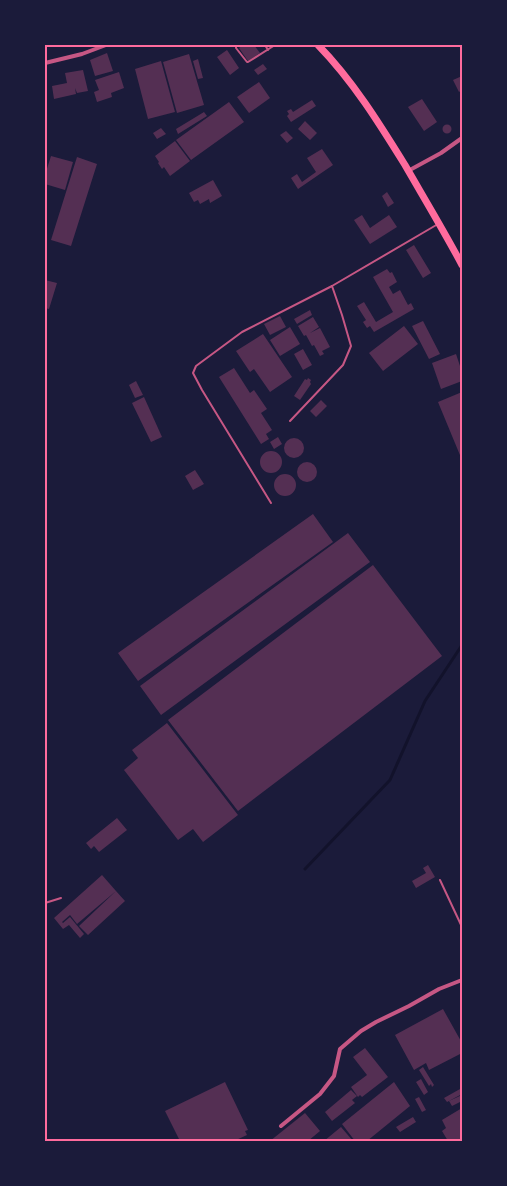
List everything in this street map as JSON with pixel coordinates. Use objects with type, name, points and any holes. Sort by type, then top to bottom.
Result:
[{"type":"highway","points":[[318,45],[345,74],[388,138],[440,223],[462,264]]},
{"type":"street","points":[[45,63],[82,54],[106,45]]},
{"type":"street","points":[[408,171],[441,153],[462,138]]},
{"type":"street","points":[[281,1126],[320,1094],[334,1076],[340,1049],[361,1031],[439,989],[462,980]]},
{"type":"lane","points":[[236,45],[236,48],[247,62],[275,45]]},
{"type":"lane","points":[[265,45],[268,50]]},
{"type":"lane","points":[[271,503],[202,390],[193,373],[196,366],[242,332],[332,286],[440,223]]},
{"type":"lane","points":[[290,421],[343,365],[351,346],[332,286]]},
{"type":"lane","points":[[440,880],[462,927]]},
{"type":"lane","points":[[45,903],[61,898]]},
{"type":"building","points":[[243,45],[254,45],[260,53],[248,61],[239,48]]},
{"type":"building","points":[[227,50],[239,68],[230,75],[217,57]]},
{"type":"building","points":[[107,53],[113,71],[95,76],[90,60]]},
{"type":"building","points":[[189,54],[204,105],[177,113],[163,62]]},
{"type":"building","points":[[198,59],[203,78],[198,79],[193,61]]},
{"type":"building","points":[[161,61],[175,112],[148,119],[135,69]]},
{"type":"building","points":[[263,64],[267,69],[258,75],[254,70]]},
{"type":"building","points":[[83,70],[88,91],[77,93],[75,88],[76,94],[54,99],[52,86],[67,83],[65,73]]},
{"type":"building","points":[[119,72],[124,88],[111,93],[112,97],[97,102],[94,92],[99,90],[95,80]]},
{"type":"building","points":[[462,76],[462,90],[459,92],[453,80]]},
{"type":"building","points":[[259,82],[270,98],[249,113],[237,97]]},
{"type":"building","points":[[422,99],[437,122],[424,131],[408,107]]},
{"type":"building","points":[[312,100],[316,106],[291,122],[287,116],[289,114],[287,111],[291,109],[293,112]]},
{"type":"building","points":[[229,102],[244,122],[191,160],[176,140]]},
{"type":"building","points":[[204,112],[207,116],[178,134],[176,129]]},
{"type":"building","points":[[305,121],[317,133],[310,140],[298,129]]},
{"type":"building","points":[[447,124],[452,129],[447,134],[442,129]]},
{"type":"building","points":[[161,128],[166,134],[157,139],[153,133]]},
{"type":"building","points":[[286,131],[293,138],[287,143],[280,135]]},
{"type":"building","points":[[175,141],[190,161],[170,176],[164,167],[162,169],[155,156]]},
{"type":"building","points":[[322,149],[333,165],[298,189],[291,178],[297,174],[302,182],[316,172],[307,158]]},
{"type":"building","points":[[51,156],[73,162],[65,190],[45,184],[45,175]]},
{"type":"building","points":[[77,157],[97,164],[71,246],[51,240]]},
{"type":"building","points":[[213,180],[222,196],[210,203],[209,199],[200,204],[198,200],[194,202],[189,193]]},
{"type":"building","points":[[387,192],[394,203],[388,207],[382,196]]},
{"type":"building","points":[[362,215],[370,228],[389,215],[397,227],[370,244],[354,220]]},
{"type":"building","points":[[414,245],[431,273],[423,278],[406,250]]},
{"type":"building","points":[[387,269],[390,273],[392,272],[397,282],[389,287],[393,294],[400,290],[408,305],[411,303],[414,309],[374,332],[370,326],[367,328],[363,322],[366,320],[357,306],[364,302],[376,322],[393,312],[373,277]]},
{"type":"building","points":[[45,280],[57,283],[49,309],[45,308]]},
{"type":"building","points":[[310,310],[312,315],[297,324],[294,319]]},
{"type":"building","points":[[280,316],[286,327],[270,335],[264,324]]},
{"type":"building","points":[[313,317],[319,327],[310,333],[320,328],[330,347],[322,351],[324,354],[320,356],[314,345],[312,346],[298,326]]},
{"type":"building","points":[[423,321],[440,354],[429,359],[412,326]]},
{"type":"building","points":[[404,326],[418,344],[383,371],[369,353]]},
{"type":"building","points":[[290,327],[300,344],[280,356],[270,340]]},
{"type":"building","points":[[263,334],[292,377],[270,392],[254,369],[250,372],[236,351]]},
{"type":"building","points":[[303,349],[312,365],[303,370],[294,354]]},
{"type":"building","points":[[456,354],[462,372],[462,381],[441,389],[432,363]]},
{"type":"building","points":[[234,368],[250,393],[254,390],[267,409],[261,413],[272,430],[266,434],[269,439],[261,444],[219,377]]},
{"type":"building","points":[[308,378],[311,380],[311,384],[300,400],[294,396],[305,379],[307,380]]},
{"type":"building","points":[[136,381],[143,395],[135,398],[129,385]]},
{"type":"building","points":[[462,392],[462,460],[438,402]]},
{"type":"building","points":[[144,397],[162,437],[151,442],[132,403]]},
{"type":"building","points":[[321,400],[327,406],[316,417],[310,411]]},
{"type":"building","points":[[278,437],[282,444],[274,449],[270,442]]},
{"type":"building","points":[[294,438],[301,441],[304,448],[301,455],[294,458],[287,455],[284,448],[287,441]]},
{"type":"building","points":[[271,451],[281,458],[282,462],[275,472],[271,473],[261,466],[260,462],[267,452]]},
{"type":"building","points":[[307,462],[314,465],[317,472],[314,479],[307,482],[300,479],[297,472],[300,465]]},
{"type":"building","points":[[195,470],[204,484],[193,490],[185,476]]},
{"type":"building","points":[[285,474],[293,477],[296,485],[293,493],[285,496],[277,493],[274,485],[277,477]]},
{"type":"building","points":[[313,514],[333,542],[138,681],[118,653]]},
{"type":"building","points":[[348,533],[370,562],[161,715],[140,686]]},
{"type":"building","points":[[373,565],[442,656],[238,811],[168,720]]},
{"type":"building","points":[[167,723],[238,815],[203,842],[193,829],[178,840],[124,770],[138,758],[132,750]]},
{"type":"building","points":[[117,818],[127,830],[99,852],[94,846],[91,849],[86,843]]},
{"type":"building","points":[[428,865],[435,877],[416,888],[412,881],[426,873],[423,868]]},
{"type":"building","points":[[102,875],[116,891],[77,924],[70,915],[62,922],[70,917],[84,934],[80,938],[69,925],[63,929],[54,918]]},
{"type":"building","points":[[116,891],[125,901],[88,935],[79,926]]},
{"type":"building","points":[[443,1009],[462,1043],[462,1053],[429,1070],[426,1063],[414,1070],[395,1035]]},
{"type":"building","points":[[365,1048],[388,1077],[362,1097],[360,1095],[358,1097],[351,1087],[367,1075],[353,1057]]},
{"type":"building","points":[[423,1067],[434,1085],[432,1087],[431,1084],[429,1086],[419,1070]]},
{"type":"building","points":[[421,1079],[428,1092],[424,1095],[416,1082]]},
{"type":"building","points":[[225,1082],[248,1130],[245,1131],[247,1135],[234,1141],[180,1141],[165,1111]]},
{"type":"building","points":[[394,1082],[410,1106],[367,1141],[355,1141],[342,1124]]},
{"type":"building","points":[[460,1089],[462,1094],[447,1102],[444,1098]]},
{"type":"building","points":[[351,1090],[357,1096],[352,1100],[355,1103],[332,1121],[325,1112]]},
{"type":"building","points":[[462,1095],[462,1101],[452,1106],[449,1101]]},
{"type":"building","points":[[419,1097],[426,1110],[422,1112],[415,1099]]},
{"type":"building","points":[[462,1108],[462,1141],[448,1141],[442,1131],[446,1128],[442,1120]]},
{"type":"building","points":[[305,1113],[320,1131],[308,1141],[270,1141]]},
{"type":"building","points":[[413,1117],[416,1122],[400,1132],[396,1127]]},
{"type":"building","points":[[341,1127],[353,1141],[324,1141]]},
{"type":"waterway","points":[[305,869],[390,780],[425,701],[462,645]]}]
